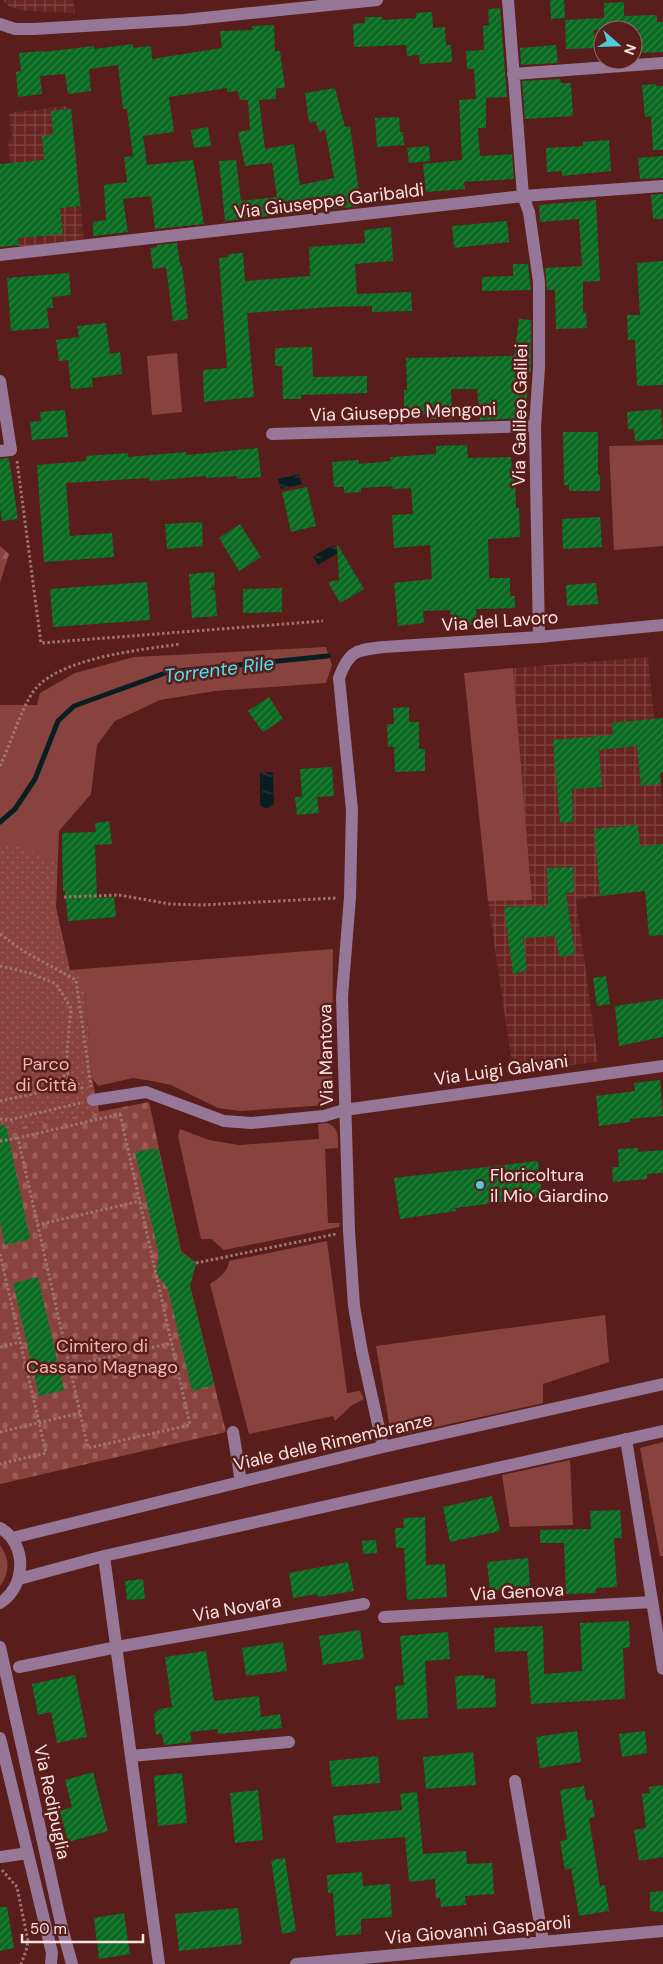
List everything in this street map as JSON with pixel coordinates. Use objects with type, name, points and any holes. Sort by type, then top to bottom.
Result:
[{"type":"street","points":[[0,24],[15,29],[34,29],[184,20],[377,0]]},
{"type":"street","name":"Via Galileo Galilei","points":[[508,0],[523,196],[529,212],[539,282],[539,368],[535,426],[539,636]]},
{"type":"street","points":[[513,74],[663,63]]},
{"type":"street","name":"Via Giuseppe Garibaldi","points":[[0,254],[523,196],[663,186]]},
{"type":"street","points":[[0,381],[5,450]]},
{"type":"street","name":"Via Giuseppe Mengoni","points":[[272,434],[535,426]]},
{"type":"street","name":"Via del Lavoro","points":[[345,662],[359,650],[384,647],[663,625]]},
{"type":"street","name":"Via Mantova","points":[[345,662],[339,678],[352,810],[350,897],[342,997],[349,1231],[354,1306],[383,1447]]},
{"type":"street","name":"Via Luigi Galvani","points":[[93,1100],[146,1092],[224,1121],[266,1123],[315,1117],[344,1110],[663,1066]]},
{"type":"street","name":"Viale delle Rimembranze","points":[[12,1538],[383,1447],[663,1384]]},
{"type":"street","points":[[19,1579],[104,1556],[663,1431]]},
{"type":"street","points":[[233,1432],[241,1482]]},
{"type":"street","points":[[626,1439],[663,1669]]},
{"type":"street","points":[[0,1528],[12,1538],[21,1558],[19,1579],[12,1592],[1,1604]]},
{"type":"street","points":[[104,1556],[159,1964]]},
{"type":"street","name":"Via Genova","points":[[384,1617],[652,1602]]},
{"type":"street","name":"Via Novara","points":[[19,1667],[117,1647],[364,1604]]},
{"type":"street","name":"Via Redipuglia","points":[[0,1647],[62,1928],[72,1964]]},
{"type":"street","name":"Via Redipuglia","points":[[0,1738],[52,1953],[51,1964]]},
{"type":"street","points":[[131,1756],[289,1742]]},
{"type":"street","points":[[515,1781],[543,1941]]},
{"type":"street","name":"Via Redipuglia","points":[[0,1861],[28,1853]]},
{"type":"street","name":"Via Giovanni Gasparoli","points":[[296,1964],[361,1961],[543,1941],[663,1931]]},
{"type":"street","points":[[51,1964],[62,1962],[72,1964]]},
{"type":"path","points":[[5,450],[17,460],[41,643],[323,621]]},
{"type":"path","points":[[0,766],[31,695],[42,682],[82,662],[180,644]]},
{"type":"path","points":[[64,896],[120,895],[170,904],[201,905],[350,897]]},
{"type":"path","points":[[0,934],[25,952],[76,980],[93,1100]]},
{"type":"path","points":[[0,966],[30,973],[56,984],[71,1008],[67,1073],[93,1100]]},
{"type":"path","points":[[0,1101],[50,1090],[67,1073]]},
{"type":"path","points":[[0,1119],[9,1120],[93,1100]]},
{"type":"path","points":[[0,1141],[120,1114],[190,1425],[88,1448],[18,1138]]},
{"type":"path","points":[[37,1225],[140,1201]]},
{"type":"path","points":[[196,1263],[349,1231]]},
{"type":"path","points":[[0,1254],[46,1453],[0,1464]]},
{"type":"path","points":[[0,1347],[20,1342]]},
{"type":"path","points":[[69,1366],[172,1343]]},
{"type":"path","points":[[0,1432],[80,1413]]},
{"type":"path","points":[[0,1861],[2,1871],[17,1887],[28,1941],[21,1964]]},
{"type":"shaded area","points":[[2,0],[73,0],[75,13],[26,11],[10,7]]},
{"type":"shaded area","points":[[66,106],[71,109],[84,240],[19,247],[8,143],[12,137],[9,113]]},
{"type":"shaded area","points":[[648,657],[663,808],[663,888],[576,899],[598,1062],[513,1071],[488,901],[532,899],[513,668]]},
{"type":"green space","points":[[177,353],[182,412],[152,415],[147,356]]},
{"type":"green space","points":[[663,445],[663,546],[614,550],[609,446]]},
{"type":"green space","points":[[0,546],[9,554],[0,583]]},
{"type":"green space","points":[[326,647],[332,665],[326,683],[215,691],[160,700],[115,721],[97,745],[91,794],[59,831],[56,907],[0,966],[0,705],[37,705],[40,693],[75,673],[134,657]]},
{"type":"green space","points":[[513,668],[532,900],[488,901],[464,673]]},
{"type":"green space","name":"Parco di Città","points":[[13,844],[57,863],[56,907],[70,970],[80,977],[85,991],[92,1078],[99,1112],[0,1131],[0,845]]},
{"type":"green space","points":[[333,949],[332,1097],[326,1105],[240,1111],[218,1108],[171,1085],[133,1078],[98,1086],[92,1078],[85,991],[70,970]]},
{"type":"green space","name":"Cimitero di Cassano Magnago","points":[[149,1102],[181,1251],[196,1263],[190,1286],[226,1432],[0,1484],[0,1131]]},
{"type":"green space","points":[[327,1123],[334,1127],[338,1136],[338,1148],[325,1149],[328,1223],[340,1223],[339,1227],[224,1250],[211,1239],[201,1239],[178,1136],[180,1129],[209,1140],[239,1145],[319,1139],[318,1124]]},
{"type":"green space","points":[[327,1241],[347,1393],[360,1391],[364,1399],[351,1406],[335,1421],[333,1416],[249,1434],[210,1284],[225,1272],[229,1261]]},
{"type":"green space","points":[[605,1315],[609,1362],[543,1384],[543,1403],[400,1435],[389,1423],[376,1346]]},
{"type":"green space","points":[[663,1442],[663,1556],[660,1556],[640,1448]]},
{"type":"green space","points":[[570,1460],[573,1525],[510,1527],[502,1475]]},
{"type":"green space","points":[[0,1545],[6,1555],[8,1565],[6,1576],[0,1586]]},
{"type":"water","points":[[299,474],[302,484],[281,489],[278,479]]},
{"type":"water","points":[[333,545],[338,553],[318,565],[313,556]]},
{"type":"water","points":[[273,772],[274,804],[266,809],[260,805],[260,773]]},
{"type":"building","points":[[550,0],[564,0],[565,18],[551,19]]},
{"type":"building","points":[[624,2],[624,16],[657,15],[657,22],[663,22],[663,52],[643,53],[643,20],[593,20],[593,48],[566,49],[565,20],[604,18],[604,3]]},
{"type":"building","points":[[500,8],[507,97],[486,98],[486,128],[478,128],[480,156],[512,154],[514,179],[464,182],[465,189],[426,192],[423,164],[462,160],[459,100],[476,99],[474,69],[467,69],[466,51],[484,50],[483,26],[489,25],[488,9]]},
{"type":"building","points":[[432,12],[433,28],[445,27],[446,45],[451,45],[452,62],[420,64],[419,55],[407,56],[406,45],[354,47],[353,24],[365,23],[365,17],[382,17],[382,20],[416,18],[416,13]]},
{"type":"building","points":[[274,25],[275,51],[280,51],[285,88],[276,88],[276,99],[259,100],[265,149],[294,144],[300,185],[334,178],[325,129],[320,132],[315,121],[309,123],[305,93],[335,88],[345,127],[350,126],[361,206],[225,221],[219,161],[236,160],[241,201],[277,197],[272,163],[245,166],[238,132],[250,130],[248,100],[240,100],[238,91],[227,92],[227,88],[169,97],[174,132],[143,136],[147,165],[193,160],[204,224],[155,229],[151,196],[123,199],[128,232],[93,236],[93,222],[106,220],[104,185],[127,182],[124,157],[133,156],[127,109],[123,109],[118,65],[89,69],[91,91],[68,94],[65,74],[40,76],[42,94],[18,97],[16,72],[21,71],[19,53],[94,46],[94,49],[133,44],[133,48],[151,46],[152,59],[222,48],[220,31],[252,30],[252,26]]},
{"type":"building","points":[[556,45],[558,63],[521,65],[520,48]]},
{"type":"building","points":[[560,79],[561,83],[571,83],[573,116],[525,119],[522,81]]},
{"type":"building","points":[[656,84],[656,86],[663,86],[663,150],[653,150],[651,116],[645,117],[642,85]]},
{"type":"building","points":[[71,109],[80,206],[60,208],[63,234],[18,238],[19,245],[0,247],[0,164],[44,160],[42,136],[53,135],[51,111]]},
{"type":"building","points":[[399,117],[400,132],[403,132],[404,145],[377,147],[375,118]]},
{"type":"building","points":[[208,127],[211,146],[194,148],[191,130]]},
{"type":"building","points":[[609,140],[611,171],[562,176],[562,171],[547,172],[546,148],[583,146],[583,142]]},
{"type":"building","points":[[429,146],[430,161],[409,163],[407,148]]},
{"type":"building","points":[[663,156],[663,178],[640,179],[638,158]]},
{"type":"building","points":[[663,194],[663,219],[653,219],[651,195]]},
{"type":"building","points":[[596,200],[600,281],[583,282],[583,313],[586,312],[587,328],[556,329],[555,290],[547,290],[545,268],[582,266],[579,219],[540,222],[539,205]]},
{"type":"building","points":[[507,221],[509,242],[454,248],[452,226]]},
{"type":"building","points":[[391,227],[393,261],[355,264],[357,294],[411,292],[412,311],[372,312],[372,306],[247,313],[254,397],[204,402],[203,370],[227,368],[219,258],[228,257],[228,254],[243,253],[245,281],[310,276],[309,247],[365,243],[364,230]]},
{"type":"building","points":[[177,243],[180,265],[182,265],[188,319],[173,321],[166,267],[153,269],[150,248],[157,247],[157,245]]},
{"type":"building","points":[[663,261],[663,385],[637,386],[635,340],[628,340],[627,315],[640,315],[637,263]]},
{"type":"building","points":[[513,264],[528,264],[531,290],[482,291],[482,277],[513,276]]},
{"type":"building","points":[[69,273],[71,295],[52,297],[53,308],[47,308],[49,328],[11,331],[7,278]]},
{"type":"building","points":[[519,319],[531,320],[531,368],[530,373],[528,373],[526,418],[480,420],[477,389],[451,389],[452,419],[431,419],[431,415],[423,415],[423,411],[404,411],[404,390],[407,390],[406,358],[514,356]]},
{"type":"building","points":[[106,323],[110,354],[120,352],[122,374],[92,378],[93,387],[71,389],[68,360],[59,361],[56,340],[79,337],[77,326]]},
{"type":"building","points":[[312,347],[313,377],[367,376],[367,393],[301,395],[301,399],[283,399],[282,366],[275,366],[275,348]]},
{"type":"building","points":[[661,409],[663,439],[635,441],[634,429],[628,429],[627,412]]},
{"type":"building","points":[[65,410],[68,437],[32,440],[30,422],[41,421],[40,412]]},
{"type":"building","points":[[563,432],[598,432],[600,491],[569,491],[569,485],[564,485]]},
{"type":"building","points":[[467,445],[468,458],[511,457],[512,472],[515,471],[516,508],[519,508],[520,537],[488,539],[489,578],[510,578],[510,596],[515,596],[515,608],[476,609],[477,624],[452,627],[450,610],[423,611],[424,623],[398,626],[394,583],[432,579],[430,545],[394,548],[392,515],[413,514],[411,488],[393,489],[392,486],[361,488],[361,492],[344,493],[344,487],[334,487],[332,462],[359,460],[359,464],[391,461],[390,457],[436,454],[436,446]]},
{"type":"building","points":[[258,448],[261,477],[237,479],[237,476],[206,478],[206,476],[150,481],[149,478],[66,483],[70,536],[112,533],[114,557],[44,562],[37,465],[86,461],[86,456],[128,453],[128,457],[186,452],[187,455]]},
{"type":"building","points":[[9,458],[18,519],[2,521],[0,508],[0,459]]},
{"type":"building","points":[[307,487],[316,526],[291,532],[282,492]]},
{"type":"building","points":[[600,517],[602,547],[563,549],[562,519]]},
{"type":"building","points":[[202,522],[203,546],[167,549],[165,524]]},
{"type":"building","points":[[240,524],[261,557],[239,571],[219,538]]},
{"type":"building","points":[[337,544],[364,589],[340,603],[328,582],[339,580]]},
{"type":"building","points":[[214,572],[215,586],[209,590],[215,590],[217,616],[192,618],[189,574]]},
{"type":"building","points":[[147,582],[150,620],[53,627],[50,589]]},
{"type":"building","points":[[596,583],[598,604],[567,606],[566,585]]},
{"type":"building","points":[[282,588],[282,612],[243,613],[243,589]]},
{"type":"building","points":[[269,697],[283,719],[263,732],[248,711]]},
{"type":"building","points":[[409,707],[409,722],[419,722],[419,749],[425,749],[425,771],[395,772],[394,747],[388,747],[387,724],[394,724],[393,708]]},
{"type":"building","points":[[663,718],[663,772],[660,773],[661,784],[641,786],[637,746],[599,750],[602,787],[572,789],[573,822],[560,823],[553,740],[613,735],[612,723]]},
{"type":"building","points":[[332,767],[334,796],[317,797],[319,813],[297,815],[295,797],[302,797],[300,769]]},
{"type":"building","points":[[109,821],[112,844],[95,845],[97,898],[114,897],[116,917],[68,921],[65,891],[63,891],[62,833],[96,832],[95,823]]},
{"type":"building","points":[[638,825],[640,846],[663,844],[663,935],[649,936],[645,891],[600,896],[594,829]]},
{"type":"building","points":[[573,867],[574,892],[566,893],[575,954],[560,957],[555,936],[523,938],[527,970],[513,974],[504,907],[548,906],[547,868]]},
{"type":"building","points":[[606,976],[610,1004],[597,1006],[593,978]]},
{"type":"building","points":[[663,999],[663,1037],[619,1046],[615,1006]]},
{"type":"building","points":[[660,1080],[663,1116],[630,1119],[630,1122],[599,1126],[596,1096],[635,1091],[634,1083]]},
{"type":"building","points":[[6,1125],[30,1239],[5,1245],[0,1222],[0,1126]]},
{"type":"building","points":[[158,1148],[181,1252],[196,1263],[190,1286],[214,1385],[192,1391],[168,1289],[156,1273],[159,1255],[135,1152]]},
{"type":"building","points":[[638,1148],[638,1152],[663,1150],[663,1173],[647,1174],[647,1179],[613,1182],[612,1167],[619,1167],[618,1149]]},
{"type":"building","points":[[538,1161],[542,1197],[455,1208],[456,1211],[400,1219],[394,1178]]},
{"type":"building","points":[[38,1277],[64,1390],[39,1396],[13,1283]]},
{"type":"building","points":[[492,1496],[500,1531],[450,1542],[443,1507]]},
{"type":"building","points":[[620,1510],[622,1538],[614,1538],[617,1587],[596,1588],[596,1593],[566,1594],[564,1543],[540,1543],[540,1530],[591,1529],[590,1511]]},
{"type":"building","points":[[425,1517],[426,1565],[445,1564],[447,1597],[407,1600],[404,1548],[396,1548],[395,1528],[404,1528],[403,1518]]},
{"type":"building","points":[[376,1540],[377,1553],[363,1554],[362,1541]]},
{"type":"building","points":[[528,1558],[530,1587],[490,1591],[487,1562]]},
{"type":"building","points":[[348,1562],[354,1591],[318,1597],[317,1594],[293,1598],[289,1573]]},
{"type":"building","points":[[143,1579],[145,1599],[127,1600],[125,1581]]},
{"type":"building","points":[[629,1621],[630,1647],[623,1648],[625,1699],[531,1704],[527,1651],[495,1652],[494,1628],[543,1626],[544,1674],[582,1671],[580,1623]]},
{"type":"building","points":[[360,1630],[364,1659],[323,1665],[319,1636]]},
{"type":"building","points":[[448,1632],[450,1659],[425,1661],[428,1718],[397,1720],[395,1686],[404,1685],[400,1636]]},
{"type":"building","points":[[283,1642],[287,1671],[246,1676],[242,1648]]},
{"type":"building","points":[[206,1651],[214,1701],[259,1696],[261,1717],[280,1714],[282,1728],[218,1734],[218,1729],[190,1732],[192,1742],[164,1745],[162,1734],[156,1735],[154,1714],[160,1709],[172,1707],[165,1657]]},
{"type":"building","points":[[75,1675],[87,1737],[57,1743],[51,1712],[38,1715],[32,1684]]},
{"type":"building","points":[[484,1675],[484,1679],[495,1678],[496,1707],[457,1709],[455,1676]]},
{"type":"building","points":[[577,1731],[581,1762],[540,1768],[536,1737]]},
{"type":"building","points":[[645,1731],[647,1753],[622,1757],[619,1734]]},
{"type":"building","points":[[473,1752],[476,1785],[426,1789],[423,1757]]},
{"type":"building","points":[[378,1756],[380,1783],[332,1787],[329,1761]]},
{"type":"building","points":[[93,1772],[108,1831],[68,1842],[60,1811],[72,1807],[65,1780]]},
{"type":"building","points":[[182,1773],[187,1823],[158,1826],[154,1776]]},
{"type":"building","points":[[663,1785],[663,1857],[639,1861],[634,1830],[646,1828],[642,1794],[650,1793],[649,1787]]},
{"type":"building","points":[[584,1786],[586,1800],[592,1800],[595,1817],[589,1818],[600,1886],[605,1885],[609,1911],[579,1916],[571,1868],[565,1870],[560,1841],[567,1840],[560,1790]]},
{"type":"building","points":[[258,1790],[263,1840],[235,1843],[230,1793]]},
{"type":"building","points":[[417,1792],[423,1854],[466,1851],[467,1864],[492,1863],[494,1894],[465,1896],[466,1905],[441,1907],[440,1898],[436,1898],[435,1879],[409,1882],[405,1837],[336,1843],[333,1816],[402,1810],[400,1794]]},
{"type":"building","points":[[285,1858],[296,1931],[282,1934],[271,1860]]},
{"type":"building","points":[[362,1872],[363,1886],[390,1884],[392,1917],[361,1919],[361,1934],[336,1936],[333,1893],[328,1893],[327,1875]]},
{"type":"building","points":[[663,1891],[663,1912],[650,1911],[650,1892]]},
{"type":"building","points":[[0,1907],[7,1907],[14,1948],[0,1951]]},
{"type":"building","points":[[238,1908],[242,1944],[179,1951],[175,1914]]},
{"type":"building","points":[[124,1913],[130,1954],[99,1959],[94,1918]]},
{"type":"waterway","name":"Torrente Rile","points":[[0,822],[15,809],[35,779],[58,721],[74,706],[168,672],[328,656]]},
{"type":"place","name":"Floricoltura il Mio Giardino","points":[[480,1185]]}]
